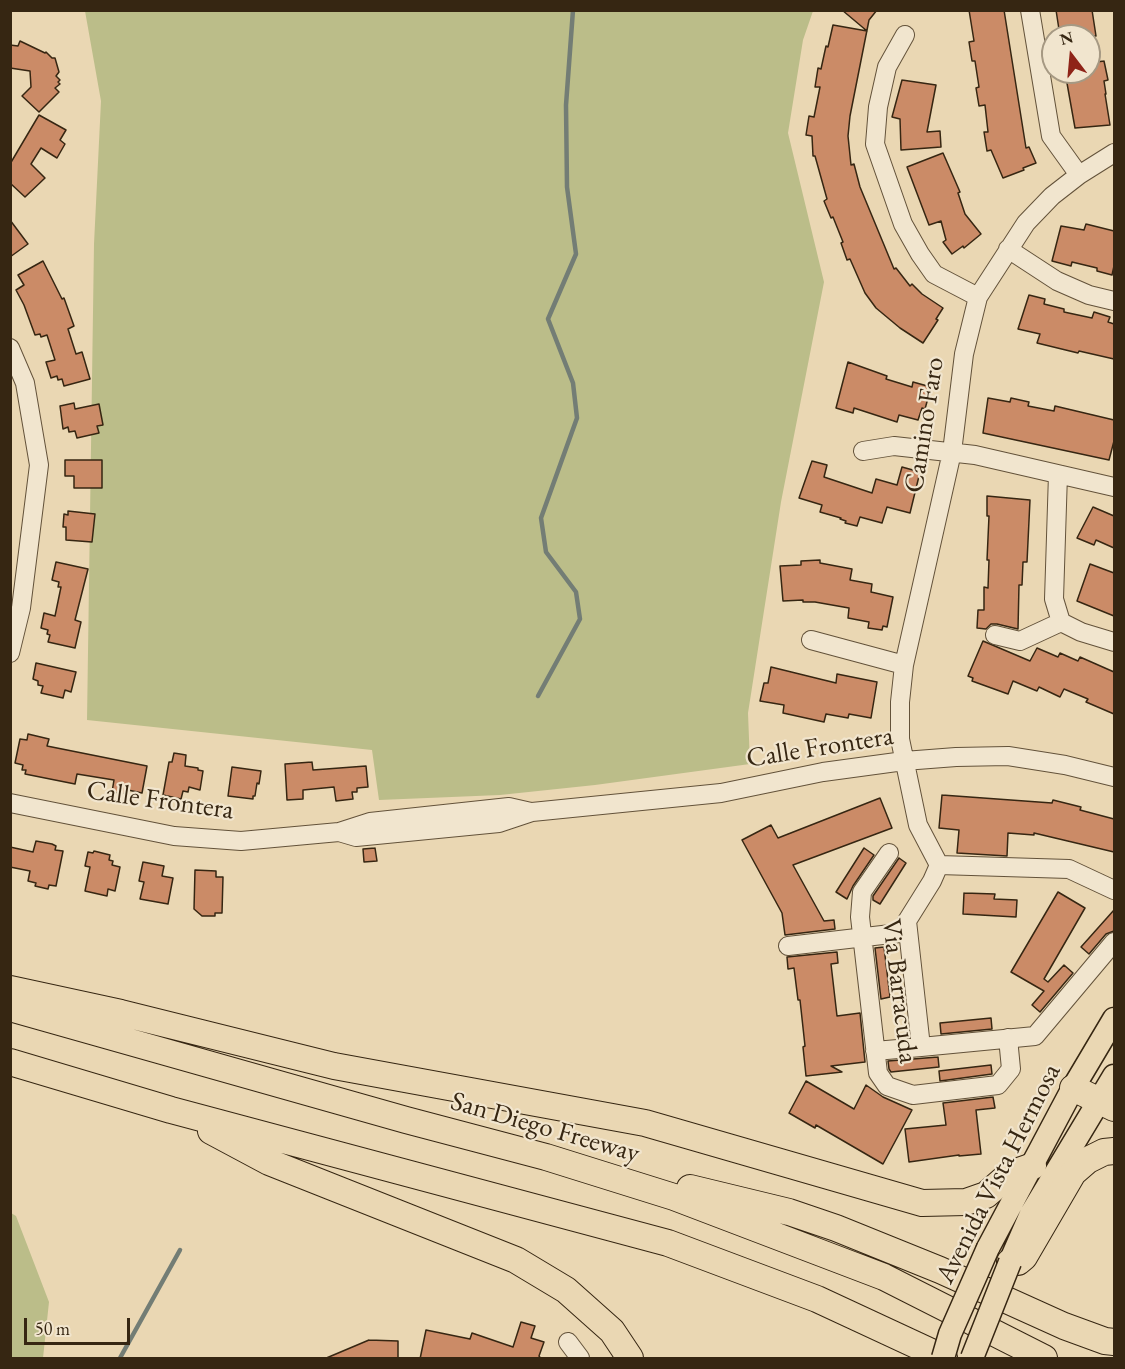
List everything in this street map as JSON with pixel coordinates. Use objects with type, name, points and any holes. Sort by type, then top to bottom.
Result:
[{"type":"highway","points":[[10,989],[121,1013],[334,1066],[645,1123],[922,1203],[966,1202],[986,1194],[1010,1174],[1033,1166]]},
{"type":"highway","name":"San Diego Freeway","points":[[10,1008],[406,1120],[546,1156],[674,1197],[884,1277],[1044,1359]]},
{"type":"highway","points":[[10,1062],[171,1110],[668,1243],[818,1299],[943,1359]]},
{"type":"highway","points":[[1073,1088],[1107,1104]]},
{"type":"highway","points":[[171,1110],[269,1162],[516,1260],[566,1290],[612,1331],[630,1359]]},
{"type":"highway","points":[[1010,1262],[1018,1262],[1024,1257],[1073,1173],[1094,1156],[1114,1151]]},
{"type":"highway","points":[[546,1156],[789,1212],[836,1228],[940,1270],[1064,1326],[1114,1342]]},
{"type":"main road","name":"Avenida Vista Hermosa","points":[[943,1359],[951,1334],[988,1248],[1073,1088],[1114,1019]]},
{"type":"main road","name":"Avenida Vista Hermosa","points":[[972,1359],[1031,1214],[1107,1104],[1114,1076]]},
{"type":"street","points":[[1030,10],[1051,135],[1079,175]]},
{"type":"street","points":[[905,34],[887,66],[878,107],[874,144],[903,224],[920,254],[934,273],[978,297]]},
{"type":"street","name":"Camino Faro","points":[[939,865],[918,825],[900,739],[900,720],[904,665],[952,452],[964,354],[978,297],[1026,223],[1052,196],[1079,175],[1114,153]]},
{"type":"street","points":[[1008,249],[1057,281],[1089,295],[1114,301]]},
{"type":"street","points":[[10,348],[25,383],[39,465],[10,653]]},
{"type":"street","points":[[863,451],[894,446],[975,455],[1114,487]]},
{"type":"street","points":[[1058,474],[1054,599],[1061,622],[1081,632],[1114,642]]},
{"type":"street","points":[[995,635],[1020,641],[1061,622]]},
{"type":"street","points":[[811,640],[904,665]]},
{"type":"street","name":"Calle Frontera","points":[[10,803],[174,836],[241,841],[339,832],[357,837],[499,823],[532,812],[721,793],[823,772],[904,761],[956,757],[1008,756],[1065,765],[1114,777]]},
{"type":"street","name":"Via Barracuda","points":[[889,853],[862,892],[860,917],[878,1073],[887,1086],[913,1095],[998,1085],[1011,1069],[1008,1038]]},
{"type":"street","points":[[921,1047],[907,921],[932,881],[939,865],[1069,869],[1114,890]]},
{"type":"street","points":[[788,946],[908,932]]},
{"type":"street","points":[[875,1051],[1035,1036],[1114,942]]},
{"type":"street","points":[[568,1342],[580,1359]]},
{"type":"green space","points":[[85,11],[813,11],[803,40],[788,133],[824,282],[781,502],[748,713],[750,764],[500,795],[379,800],[372,750],[87,720],[94,244],[101,101]]},
{"type":"green space","points":[[11,1213],[16,1216],[49,1302],[43,1358],[11,1358]]},
{"type":"building","points":[[842,10],[877,10],[869,20],[867,31]]},
{"type":"building","points":[[969,10],[1004,10],[1026,148],[1029,147],[1036,163],[1003,178],[991,150],[987,151],[984,132],[988,132],[985,105],[979,106],[975,61],[972,61],[969,42],[974,41]]},
{"type":"building","points":[[1056,10],[1092,10],[1094,24],[1058,24]]},
{"type":"building","points":[[833,25],[867,31],[850,116],[848,136],[851,165],[854,164],[860,187],[894,269],[896,268],[910,286],[912,284],[943,308],[923,343],[876,308],[865,293],[850,259],[847,260],[841,243],[843,242],[824,201],[827,199],[815,156],[813,156],[812,136],[806,135],[809,116],[814,117],[820,87],[815,87],[818,68],[821,69]]},
{"type":"building","points":[[20,41],[55,58],[59,72],[56,76],[60,84],[55,88],[59,92],[39,112],[22,96],[31,87],[30,71],[10,68],[10,45],[18,46]]},
{"type":"building","points":[[1101,61],[1104,61],[1108,80],[1104,81],[1110,125],[1075,128],[1067,84],[1101,84]]},
{"type":"building","points":[[902,80],[936,85],[927,132],[940,131],[941,147],[901,150],[900,119],[892,117]]},
{"type":"building","points":[[39,115],[66,130],[60,140],[65,144],[57,158],[41,148],[31,164],[45,178],[25,197],[10,183],[10,164]]},
{"type":"building","points":[[943,153],[960,192],[958,193],[965,214],[981,234],[964,248],[963,246],[952,254],[943,242],[946,240],[941,221],[929,225],[907,167]]},
{"type":"building","points":[[10,220],[28,244],[10,257]]},
{"type":"building","points":[[1086,224],[1114,231],[1112,275],[1097,271],[1097,268],[1072,262],[1071,266],[1052,261],[1061,226],[1084,230]]},
{"type":"building","points":[[43,261],[62,299],[64,298],[74,326],[68,329],[76,354],[82,352],[90,379],[64,386],[62,379],[58,380],[57,376],[51,378],[46,362],[55,360],[47,335],[41,337],[40,334],[35,335],[16,290],[24,285],[18,275]]},
{"type":"building","points":[[1029,295],[1045,299],[1044,304],[1064,309],[1064,312],[1092,318],[1094,312],[1110,317],[1108,322],[1114,324],[1114,359],[1037,343],[1040,334],[1018,329]]},
{"type":"building","points":[[848,362],[887,376],[886,379],[912,387],[913,382],[931,387],[925,409],[922,408],[918,420],[899,415],[897,422],[854,408],[853,413],[836,408]]},
{"type":"building","points":[[988,398],[1010,402],[1011,398],[1029,402],[1028,406],[1054,411],[1055,406],[1114,420],[1114,441],[1109,460],[983,433]]},
{"type":"building","points":[[74,403],[75,409],[99,404],[103,425],[97,426],[99,433],[77,438],[75,431],[69,432],[68,427],[63,429],[60,406]]},
{"type":"building","points":[[65,460],[102,460],[102,488],[74,488],[74,476],[65,476]]},
{"type":"building","points":[[812,461],[827,465],[824,477],[872,493],[876,479],[897,485],[902,467],[920,472],[910,513],[887,507],[882,523],[860,517],[857,526],[845,523],[846,521],[841,518],[820,512],[822,505],[799,498]]},
{"type":"building","points":[[987,496],[1030,500],[1027,562],[1023,562],[1022,585],[1019,585],[1018,629],[997,624],[991,624],[986,629],[977,628],[978,610],[984,610],[984,587],[988,588]]},
{"type":"building","points":[[1093,507],[1114,516],[1114,548],[1096,540],[1094,545],[1077,538]]},
{"type":"building","points":[[68,511],[95,514],[92,542],[66,540],[66,527],[63,527],[64,514],[68,515]]},
{"type":"building","points":[[820,560],[820,563],[852,569],[850,580],[872,584],[871,592],[893,597],[887,627],[883,626],[882,630],[868,628],[869,622],[848,618],[849,608],[803,602],[803,600],[783,601],[780,566],[801,565],[801,561]]},
{"type":"building","points":[[56,562],[88,569],[75,620],[81,622],[75,648],[48,642],[50,635],[47,634],[48,630],[41,628],[44,613],[55,616],[61,587],[58,587],[59,582],[52,580]]},
{"type":"building","points":[[1090,564],[1114,573],[1114,616],[1077,601]]},
{"type":"building","points":[[983,641],[1030,661],[1037,648],[1058,657],[1060,653],[1078,661],[1080,657],[1114,672],[1114,714],[1064,689],[1060,697],[1039,687],[1037,691],[1013,681],[1008,694],[972,681],[973,678],[968,676]]},
{"type":"building","points":[[36,663],[76,672],[71,692],[65,690],[63,698],[41,693],[43,686],[38,685],[38,681],[33,679]]},
{"type":"building","points":[[771,667],[836,683],[837,674],[877,682],[871,718],[849,714],[848,718],[826,714],[824,722],[783,713],[784,705],[760,701],[764,683],[768,683]]},
{"type":"building","points":[[28,734],[49,739],[47,746],[147,766],[142,793],[128,790],[127,794],[112,792],[114,780],[77,774],[75,784],[25,774],[26,770],[22,770],[23,765],[15,763],[20,739],[27,740]]},
{"type":"building","points":[[174,753],[186,755],[185,766],[203,771],[200,790],[189,787],[188,792],[183,791],[181,799],[163,795],[169,762],[172,762]]},
{"type":"building","points":[[312,762],[313,770],[366,766],[368,787],[357,788],[357,792],[352,792],[353,799],[336,801],[334,787],[303,790],[303,799],[287,800],[285,764]]},
{"type":"building","points":[[232,767],[261,771],[253,799],[228,796]]},
{"type":"building","points":[[942,795],[1052,803],[1053,800],[1081,807],[1080,810],[1114,819],[1114,852],[1034,833],[1034,835],[1008,833],[1007,856],[957,853],[959,830],[939,828]]},
{"type":"building","points":[[880,798],[892,828],[793,865],[824,921],[834,920],[835,929],[785,935],[782,913],[742,840],[771,825],[778,838]]},
{"type":"building","points":[[36,841],[52,844],[56,846],[55,850],[63,851],[56,886],[49,885],[48,889],[35,886],[36,883],[28,881],[30,871],[10,867],[10,847],[33,852]]},
{"type":"building","points":[[375,848],[377,861],[364,862],[363,849]]},
{"type":"building","points":[[864,848],[874,855],[847,899],[836,892]]},
{"type":"building","points":[[94,851],[110,855],[109,860],[113,861],[112,865],[120,867],[115,891],[108,889],[107,896],[85,891],[90,867],[85,866],[88,852],[93,853]]},
{"type":"building","points":[[899,858],[906,863],[880,904],[873,900],[873,896]]},
{"type":"building","points":[[143,862],[164,866],[162,876],[173,878],[168,904],[140,899],[144,882],[139,881]]},
{"type":"building","points":[[195,870],[216,871],[216,877],[223,877],[222,913],[215,913],[215,916],[202,916],[194,909]]},
{"type":"building","points":[[1058,892],[1085,908],[1044,979],[1048,982],[1064,965],[1073,973],[1040,1012],[1032,1005],[1044,991],[1011,972]]},
{"type":"building","points":[[964,893],[995,894],[994,899],[1017,900],[1016,917],[963,914]]},
{"type":"building","points":[[1114,910],[1114,931],[1106,934],[1089,954],[1081,947]]},
{"type":"building","points":[[884,947],[890,997],[881,999],[875,948]]},
{"type":"building","points":[[837,952],[838,963],[831,964],[837,1016],[860,1013],[865,1062],[831,1066],[842,1072],[806,1076],[800,1000],[798,1000],[794,968],[788,969],[787,957]]},
{"type":"building","points":[[991,1018],[992,1029],[941,1034],[940,1023]]},
{"type":"building","points":[[938,1057],[939,1067],[891,1072],[889,1069],[888,1061]]},
{"type":"building","points":[[991,1065],[992,1074],[940,1081],[939,1071]]},
{"type":"building","points":[[806,1081],[854,1109],[866,1085],[883,1097],[912,1110],[883,1164],[816,1125],[815,1128],[789,1113]]},
{"type":"building","points":[[993,1097],[995,1108],[976,1110],[981,1154],[909,1162],[905,1129],[946,1125],[943,1103]]},
{"type":"building","points":[[521,1322],[535,1326],[531,1338],[544,1342],[539,1356],[541,1359],[420,1359],[426,1330],[470,1339],[472,1333],[513,1347]]},
{"type":"building","points":[[369,1340],[398,1341],[398,1359],[324,1359]]},
{"type":"waterway","points":[[538,696],[580,619],[576,592],[546,552],[541,518],[577,418],[573,383],[548,319],[576,254],[567,187],[566,105],[573,10]]},
{"type":"waterway","points":[[120,1358],[180,1250]]}]
